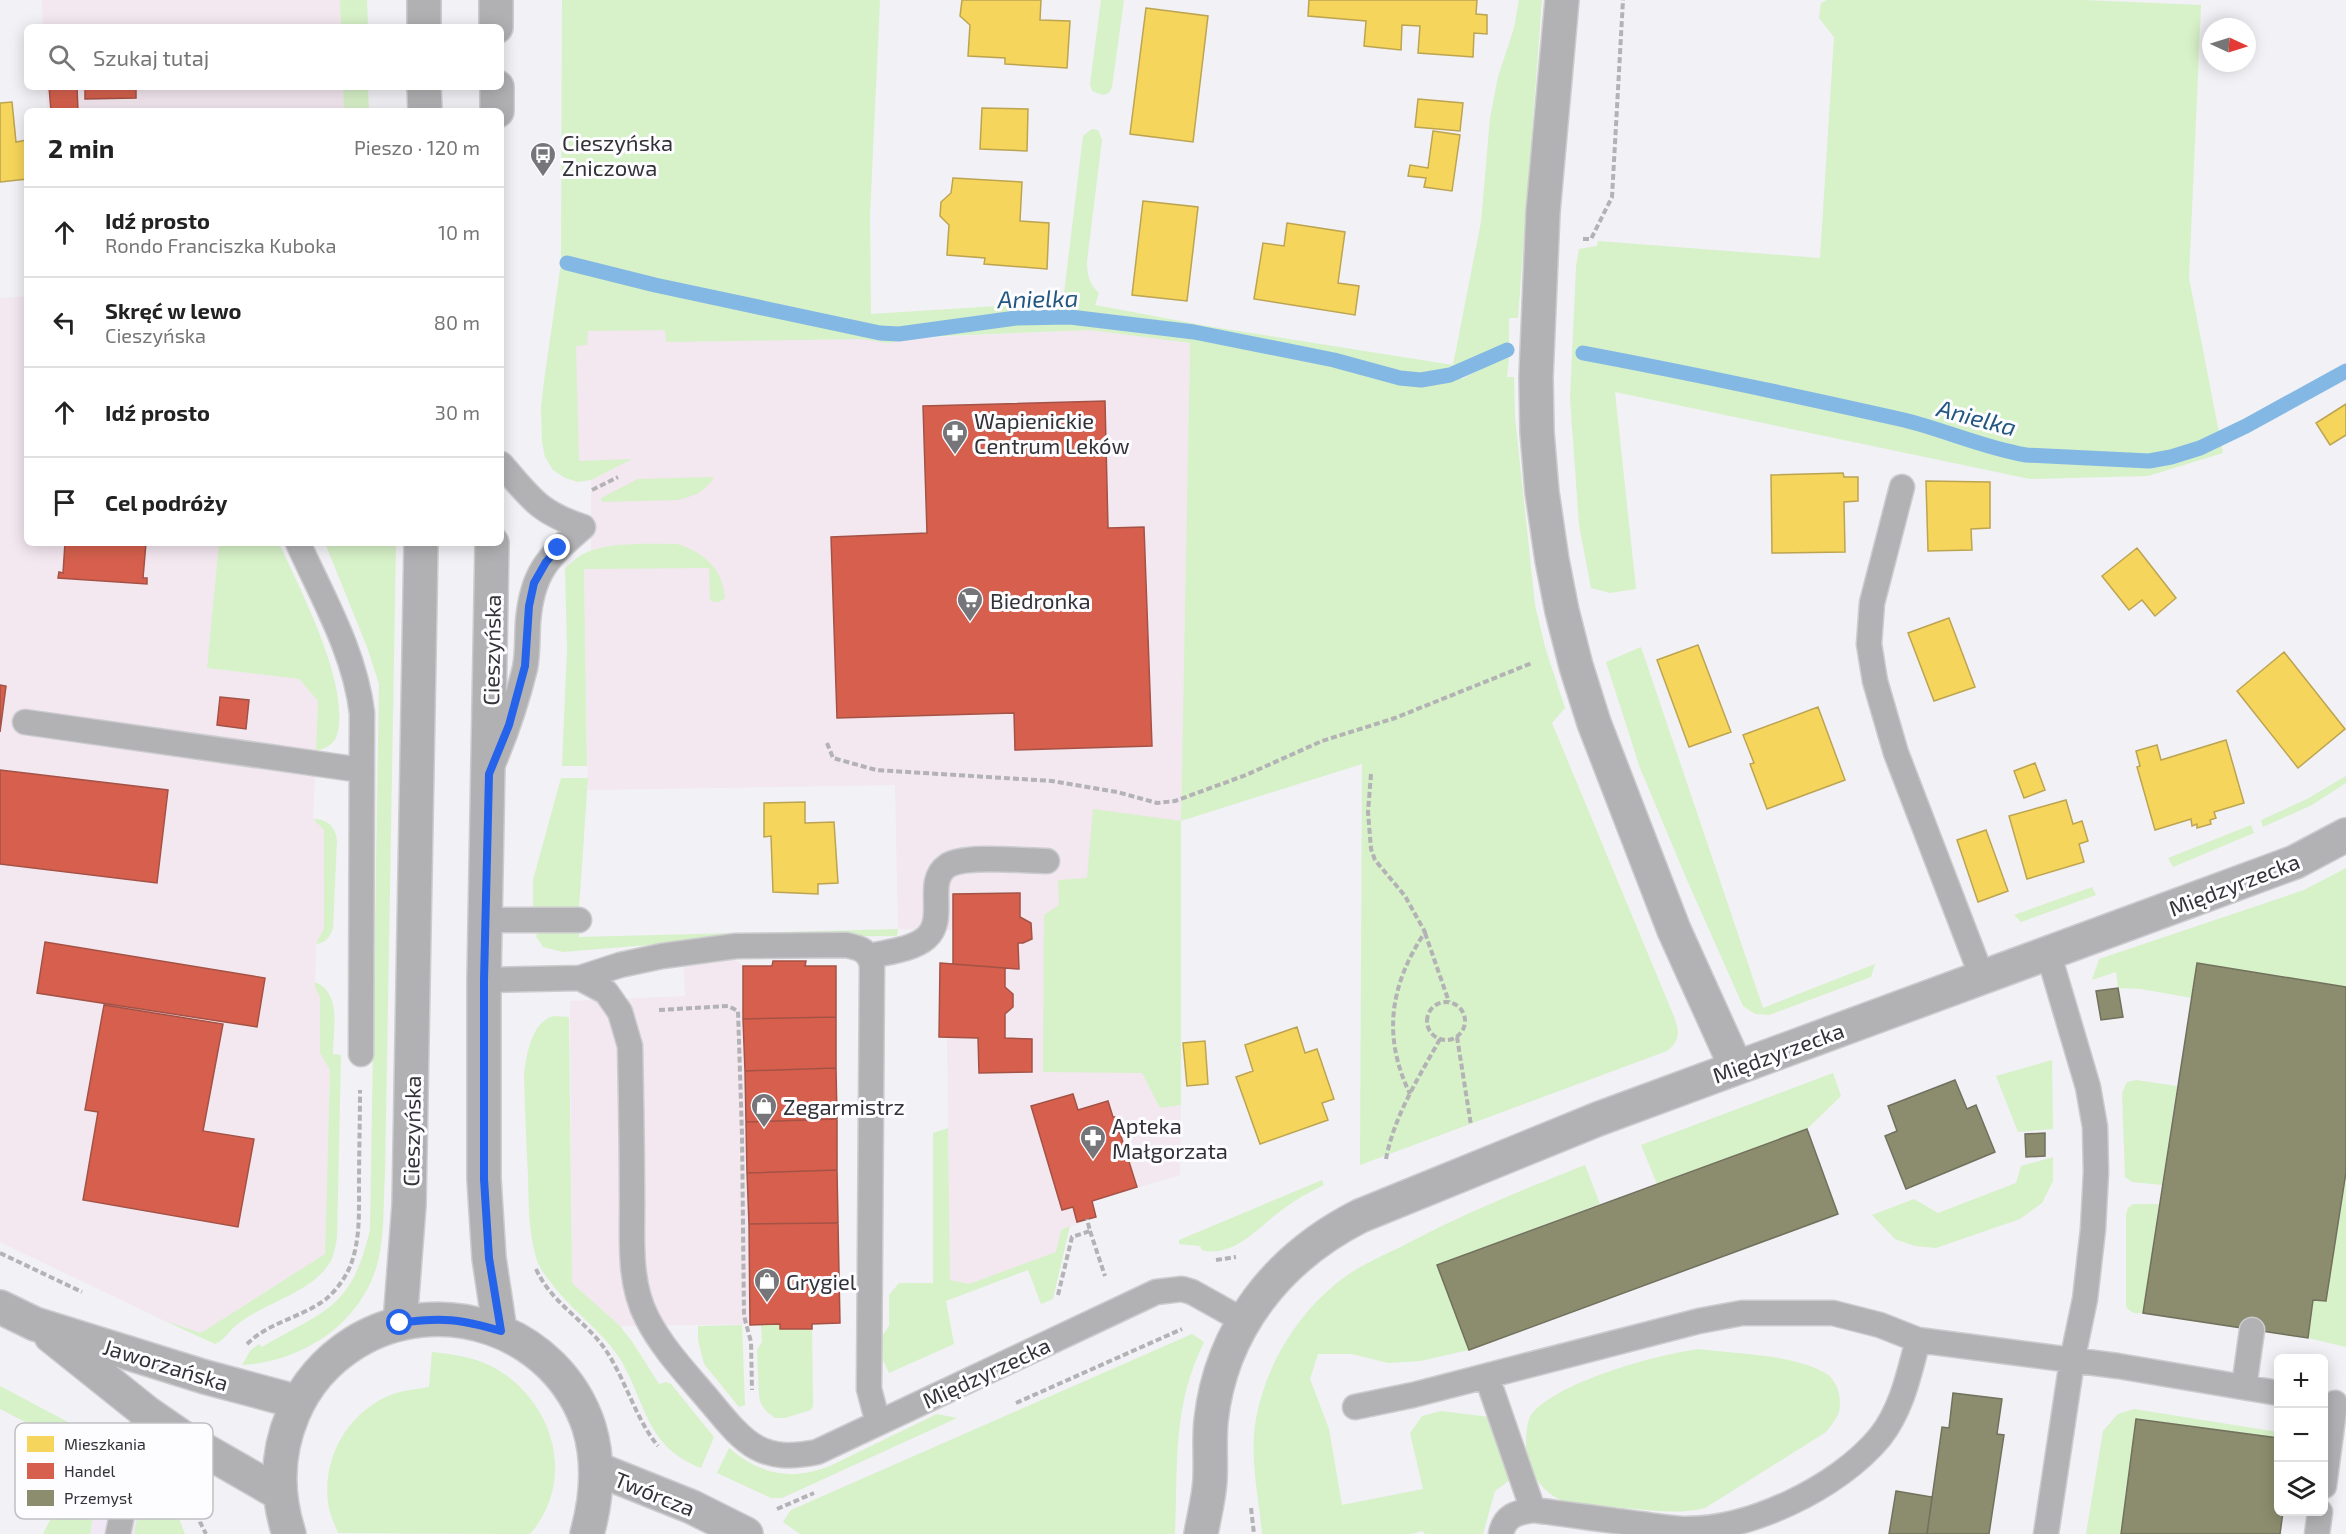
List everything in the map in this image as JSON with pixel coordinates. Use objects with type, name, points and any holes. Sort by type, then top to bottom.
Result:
[{"type":"main road","points":[[424,0],[424,24]]},
{"type":"main road","points":[[496,0],[496,24]]},
{"type":"main road","points":[[424,90],[425,108]]},
{"type":"main road","points":[[497,90],[497,108]]},
{"type":"main road","name":"Cieszyńska","points":[[400,1323],[410,1194],[421,546]]},
{"type":"main road","name":"Cieszyńska","points":[[492,546],[484,980],[485,1200],[489,1258],[501,1331]]},
{"type":"main road","name":"Jaworzańska","points":[[0,1307],[35,1324],[227,1383],[298,1402]]},
{"type":"main road","points":[[290,1534],[279,1493],[282,1446],[298,1402],[317,1375],[341,1351],[369,1334],[400,1323],[434,1318],[467,1321],[501,1331],[538,1354],[568,1386],[588,1426],[597,1469],[597,1491],[587,1534]]},
{"type":"main road","name":"Jaworzańska","points":[[35,1324],[161,1423]]},
{"type":"main road","name":"Jaworzańska","points":[[213,1453],[279,1493]]},
{"type":"street","points":[[1562,0],[1544,189],[1536,377],[1537,432],[1542,492],[1554,570],[1570,644],[1594,723],[1670,920],[1736,1067]]},
{"type":"street","name":"Międzyrzecka","points":[[1201,1534],[1210,1482],[1209,1449],[1215,1396],[1232,1345],[1244,1321],[1266,1289],[1290,1263],[1334,1230],[1360,1216],[1587,1124],[2295,862],[2346,835]]},
{"type":"street","name":"Twórcza","points":[[597,1469],[692,1507],[746,1534]]},
{"type":"street","name":"Międzyrzecka","points":[[1210,1482],[1223,1534]]},
{"type":"lane","points":[[489,774],[509,725],[525,666],[529,606],[534,583],[546,562],[583,527],[559,519],[536,505],[504,468]]},
{"type":"lane","points":[[1902,487],[1872,603],[1869,644],[1875,681],[1896,753],[1982,976]]},
{"type":"lane","points":[[299,546],[355,673],[362,713],[361,1054]]},
{"type":"lane","points":[[25,722],[361,770]]},
{"type":"lane","points":[[870,956],[902,949],[928,937],[935,926],[938,878],[948,865],[966,860],[1047,861]]},
{"type":"lane","points":[[486,921],[579,920]]},
{"type":"lane","points":[[484,980],[580,978],[620,965],[662,956],[736,946],[846,945],[860,948],[870,956],[872,966],[869,1389],[878,1423]]},
{"type":"lane","points":[[2046,1534],[2072,1361],[2085,1299],[2093,1229],[2095,1127],[2088,1087],[2048,952]]},
{"type":"lane","name":"Międzyrzecka","points":[[580,978],[606,992],[621,1012],[630,1046],[633,1276],[646,1317],[667,1349],[730,1425],[752,1445],[773,1456],[796,1456],[817,1452],[1156,1292],[1182,1289],[1244,1321]]},
{"type":"lane","points":[[1355,1407],[1413,1395],[1742,1313],[1833,1313],[1880,1325],[1918,1340],[2118,1366],[2274,1392]]},
{"type":"lane","points":[[2244,1387],[2253,1330]]},
{"type":"lane","points":[[1502,1534],[1508,1519],[1518,1512],[1533,1510],[1683,1529],[1726,1526],[1762,1516],[1802,1497],[1853,1464],[1880,1437],[1902,1399],[1918,1340]]},
{"type":"lane","points":[[1487,1377],[1533,1510]]},
{"type":"lane","points":[[2327,1462],[2335,1403]]},
{"type":"lane","points":[[143,1423],[146,1412]]},
{"type":"lane","points":[[2317,1534],[2319,1516]]},
{"type":"lane","points":[[118,1534],[121,1519]]},
{"type":"path","points":[[589,491],[618,477]]},
{"type":"path","points":[[827,743],[833,758],[876,770],[1052,781],[1117,792],[1157,803],[1174,801],[1246,775],[1322,741],[1395,718],[1520,669],[1570,644]]},
{"type":"path","points":[[1371,774],[1368,812],[1371,849],[1376,860],[1405,896],[1425,932],[1449,1002]]},
{"type":"path","points":[[1410,1094],[1395,1054],[1392,1025],[1401,976],[1410,954],[1425,932]]},
{"type":"path","points":[[1449,1002],[1456,1005],[1462,1012],[1465,1021],[1463,1030],[1457,1037],[1448,1040],[1440,1039],[1432,1034],[1428,1026],[1428,1016],[1432,1008],[1440,1003],[1449,1002]]},
{"type":"path","points":[[1457,1037],[1471,1126]]},
{"type":"path","points":[[1385,1168],[1390,1139],[1410,1094],[1440,1039]]},
{"type":"path","points":[[227,1383],[248,1343],[272,1326],[316,1306],[327,1298],[337,1288],[353,1260],[359,1225],[361,1054]]},
{"type":"path","points":[[1087,1219],[1107,1283]]},
{"type":"path","points":[[1058,1305],[1072,1237],[1090,1231]]},
{"type":"path","points":[[533,1263],[540,1280],[558,1303],[603,1347],[622,1376],[648,1433],[662,1450]]},
{"type":"path","points":[[1014,1404],[1185,1328],[1205,1299]]},
{"type":"path","points":[[769,1505],[778,1509],[821,1490]]},
{"type":"path","points":[[1251,1502],[1254,1534]]},
{"type":"path","points":[[199,1519],[206,1534]]},
{"type":"shaded area","points":[[42,0],[340,0],[341,24],[43,24]]},
{"type":"shaded area","points":[[46,90],[343,90],[344,108],[47,108]]},
{"type":"shaded area","points":[[24,296],[24,546],[219,546],[207,668],[299,679],[318,701],[313,819],[324,830],[324,928],[316,944],[315,987],[320,997],[320,1053],[330,1070],[325,1254],[201,1333],[165,1321],[0,1242],[0,298]]},
{"type":"shaded area","points":[[596,323],[900,339],[1090,330],[1190,343],[1181,821],[1142,1073],[1160,1108],[1181,1105],[1180,1175],[1092,1201],[1096,1217],[1061,1230],[1057,1252],[969,1284],[950,1280],[947,1038],[939,1037],[940,963],[953,963],[953,930],[898,929],[895,785],[588,790],[584,569],[591,569],[591,480],[572,459],[569,339]]},
{"type":"shaded area","points":[[735,959],[743,966],[772,966],[773,961],[806,961],[806,966],[836,966],[840,1323],[812,1324],[812,1329],[780,1329],[780,1324],[620,1326],[572,1283],[570,1001],[685,996],[684,965]]},
{"type":"shaded area","points":[[93,1519],[163,1519],[166,1534],[90,1534]]},
{"type":"green space","points":[[340,0],[367,0],[368,24],[341,24]]},
{"type":"green space","points":[[562,0],[880,0],[870,215],[871,314],[1063,302],[1083,136],[1092,129],[1098,130],[1102,140],[1087,261],[1089,278],[1099,293],[1095,305],[1207,326],[1453,365],[1481,222],[1490,118],[1498,77],[1514,28],[1519,0],[1542,0],[1518,318],[1509,318],[1509,343],[1454,366],[1462,379],[1499,360],[1509,358],[1507,377],[1514,377],[1515,417],[1535,605],[1545,647],[1565,708],[1552,723],[1675,1019],[1678,1029],[1677,1037],[1671,1047],[1667,1051],[1360,1165],[1362,764],[1181,821],[1190,343],[1090,330],[921,337],[889,343],[861,339],[666,342],[665,330],[588,331],[587,345],[576,346],[579,461],[632,459],[591,480],[578,482],[565,478],[553,470],[545,457],[542,442],[541,407],[561,263]]},
{"type":"green space","points":[[1101,0],[1124,0],[1112,87],[1109,93],[1103,95],[1092,91],[1090,84]]},
{"type":"green space","points":[[1827,0],[2083,0],[2201,5],[2189,278],[2223,453],[2148,476],[2030,479],[1615,392],[1636,589],[1610,593],[1591,588],[1579,525],[1570,399],[1576,267],[1579,249],[1597,246],[1598,241],[1820,258],[1834,37],[1819,18],[1821,3]]},
{"type":"green space","points":[[343,90],[368,90],[369,108],[344,108]]},
{"type":"green space","points":[[714,477],[698,493],[677,500],[602,502],[601,498],[638,479]]},
{"type":"green space","points":[[627,544],[677,544],[696,552],[710,563],[720,578],[725,598],[719,602],[713,602],[710,599],[709,568],[584,569],[587,766],[562,766],[567,649],[565,568],[580,556],[601,548]]},
{"type":"green space","points":[[219,546],[280,546],[310,611],[330,665],[337,691],[339,714],[337,735],[334,741],[316,751],[318,701],[299,679],[207,668]]},
{"type":"green space","points":[[326,546],[396,546],[382,1240],[370,1283],[359,1303],[344,1320],[327,1335],[307,1347],[286,1356],[242,1365],[250,1351],[259,1344],[262,1347],[320,1314],[345,1292],[363,1256],[370,1230],[379,684],[367,647]]},
{"type":"green space","points":[[1641,647],[1763,1008],[1875,964],[1871,977],[1769,1015],[1755,1014],[1743,1006],[1640,768],[1606,662]]},
{"type":"green space","points":[[2346,776],[2346,783],[2312,805],[2263,827],[2261,820],[2307,799]]},
{"type":"green space","points":[[561,778],[588,778],[579,908],[533,907],[533,880]]},
{"type":"green space","points":[[1093,809],[1181,821],[1181,1105],[1160,1108],[1142,1073],[1043,1072],[1044,915],[1059,905],[1058,880],[1087,878]]},
{"type":"green space","points":[[313,819],[330,824],[337,840],[333,928],[327,939],[316,944],[324,928],[324,830]]},
{"type":"green space","points":[[2251,825],[2254,833],[2173,867],[2168,858]]},
{"type":"green space","points":[[2346,868],[2346,987],[2192,998],[2141,989],[2118,988],[2116,972],[2092,980],[2099,959],[2304,890]]},
{"type":"green space","points":[[2092,887],[2096,895],[2021,922],[2014,915]]},
{"type":"green space","points":[[579,929],[579,937],[898,929],[897,936],[744,937],[563,952],[543,947],[536,936],[538,932]]},
{"type":"green space","points":[[315,982],[324,987],[333,1003],[333,1054],[341,1055],[337,1238],[334,1252],[329,1264],[311,1282],[236,1325],[215,1344],[165,1321],[201,1333],[325,1254],[330,1070],[320,1053],[320,997]]},
{"type":"green space","points":[[553,1016],[569,1017],[572,1283],[620,1326],[659,1384],[666,1382],[671,1384],[714,1437],[701,1468],[669,1449],[659,1437],[615,1351],[560,1294],[540,1268],[537,1260],[529,1216],[524,1074],[531,1040],[535,1032],[540,1025]]},
{"type":"green space","points":[[2052,1060],[2053,1129],[2018,1132],[1996,1076]]},
{"type":"green space","points":[[1833,1073],[1841,1096],[1807,1129],[1657,1184],[1641,1145]]},
{"type":"green space","points":[[2136,1080],[2177,1086],[2162,1185],[2132,1182],[2125,1177],[2122,1093],[2127,1082]]},
{"type":"green space","points":[[948,1128],[950,1280],[969,1284],[1056,1252],[1061,1230],[1070,1226],[1053,1299],[1041,1304],[1028,1270],[946,1301],[954,1344],[889,1373],[882,1358],[882,1336],[889,1326],[889,1295],[899,1283],[933,1283],[933,1133]]},
{"type":"green space","points":[[2053,1157],[2053,1181],[2042,1203],[2020,1219],[1936,1248],[1915,1246],[1895,1239],[1872,1215],[1914,1199],[1938,1213],[2016,1183],[2021,1166]]},
{"type":"green space","points":[[1585,1165],[1600,1204],[1437,1265],[1469,1350],[1420,1361],[1388,1363],[1352,1354],[1318,1354],[1310,1379],[1329,1429],[1342,1505],[1423,1489],[1410,1433],[1422,1416],[1441,1411],[1490,1417],[1511,1479],[1495,1491],[1483,1534],[1425,1534],[1422,1531],[1411,1534],[1262,1534],[1254,1452],[1255,1425],[1259,1404],[1274,1363],[1310,1309],[1342,1279],[1368,1263],[1477,1210]]},
{"type":"green space","points":[[2346,1172],[2346,1347],[2308,1338],[2313,1300],[2326,1301]]},
{"type":"green space","points":[[1322,1180],[1324,1185],[1302,1196],[1246,1239],[1224,1250],[1213,1252],[1202,1250],[1200,1246],[1179,1244],[1179,1240]]},
{"type":"green space","points":[[2133,1204],[2159,1204],[2143,1313],[2133,1313],[2126,1306],[2126,1214],[2128,1208]]},
{"type":"green space","points":[[780,1324],[780,1329],[812,1329],[813,1406],[811,1410],[785,1418],[775,1418],[761,1404],[757,1350],[762,1342],[761,1325]]},
{"type":"green space","points":[[742,1325],[745,1405],[739,1407],[704,1364],[698,1340],[698,1326]]},
{"type":"green space","points":[[1192,1334],[1204,1342],[1186,1390],[1182,1413],[1177,1460],[1175,1534],[800,1534],[783,1522],[791,1510]]},
{"type":"green space","points":[[1698,1349],[1782,1359],[1814,1367],[1831,1377],[1836,1386],[1840,1402],[1838,1415],[1826,1432],[1705,1508],[1664,1511],[1592,1506],[1561,1500],[1547,1491],[1532,1470],[1527,1453],[1527,1427],[1534,1411],[1549,1399],[1589,1379],[1635,1363]]},
{"type":"green space","points":[[432,1352],[462,1356],[491,1366],[512,1380],[530,1398],[543,1419],[552,1441],[555,1465],[553,1489],[545,1512],[530,1534],[338,1533],[329,1510],[327,1485],[335,1452],[342,1437],[364,1411],[378,1401],[393,1394],[429,1387]]},
{"type":"green space","points":[[0,1386],[70,1423],[27,1423],[0,1409]]},
{"type":"green space","points":[[2134,1409],[2274,1431],[2274,1437],[2137,1419],[2121,1534],[2086,1534],[2103,1431],[2118,1414]]},
{"type":"green space","points":[[937,1414],[957,1418],[782,1498],[771,1498],[717,1473],[729,1448],[764,1470],[789,1474],[815,1471],[830,1466]]},
{"type":"green space","points":[[51,1519],[93,1519],[90,1534],[43,1534]]},
{"type":"green space","points":[[137,1519],[180,1519],[185,1534],[134,1534]]},
{"type":"building: Mieszkania","points":[[962,0],[1041,0],[1040,20],[1070,21],[1067,68],[1005,64],[1005,58],[968,56],[970,25],[960,16]]},
{"type":"building: Mieszkania","points":[[1309,0],[1477,0],[1476,14],[1487,15],[1487,34],[1474,33],[1473,57],[1418,53],[1420,26],[1402,25],[1401,50],[1364,46],[1366,21],[1308,16]]},
{"type":"building: Mieszkania","points":[[1146,8],[1208,16],[1193,142],[1130,134]]},
{"type":"building: Mieszkania","points":[[1418,99],[1463,103],[1460,131],[1415,127]]},
{"type":"building: Mieszkania","points":[[12,102],[16,142],[24,141],[24,179],[0,182],[0,103]]},
{"type":"building: Mieszkania","points":[[982,108],[1028,109],[1027,151],[980,149]]},
{"type":"building: Mieszkania","points":[[1433,131],[1460,135],[1452,191],[1424,187],[1426,178],[1408,176],[1410,165],[1428,168]]},
{"type":"building: Mieszkania","points":[[953,178],[1022,182],[1020,221],[1049,223],[1047,269],[984,264],[985,258],[947,255],[949,225],[940,216],[941,202],[951,193]]},
{"type":"building: Mieszkania","points":[[1143,201],[1198,207],[1187,301],[1132,295]]},
{"type":"building: Mieszkania","points":[[1287,223],[1345,232],[1338,283],[1359,286],[1355,315],[1254,299],[1263,243],[1284,246]]},
{"type":"building: Mieszkania","points":[[2346,404],[2346,435],[2330,445],[2316,423]]},
{"type":"building: Mieszkania","points":[[1843,473],[1844,477],[1858,477],[1858,501],[1844,502],[1845,552],[1772,553],[1771,475]]},
{"type":"building: Mieszkania","points":[[1926,481],[1990,482],[1990,528],[1971,529],[1972,550],[1928,551]]},
{"type":"building: Mieszkania","points":[[2137,548],[2176,598],[2155,616],[2142,600],[2129,610],[2102,576]]},
{"type":"building: Mieszkania","points":[[1949,618],[1975,687],[1934,701],[1908,633]]},
{"type":"building: Mieszkania","points":[[1698,645],[1731,732],[1689,747],[1657,660]]},
{"type":"building: Mieszkania","points":[[2284,652],[2345,729],[2298,768],[2237,691]]},
{"type":"building: Mieszkania","points":[[1818,707],[1845,780],[1767,809],[1750,764],[1754,763],[1743,735]]},
{"type":"building: Mieszkania","points":[[2226,740],[2244,803],[2214,812],[2216,818],[2210,820],[2211,824],[2197,828],[2197,824],[2192,826],[2191,819],[2155,830],[2137,767],[2140,766],[2136,751],[2157,745],[2161,760]]},
{"type":"building: Mieszkania","points":[[2035,763],[2045,790],[2024,798],[2014,771]]},
{"type":"building: Mieszkania","points":[[2066,800],[2073,824],[2082,821],[2088,841],[2079,844],[2084,862],[2027,879],[2009,816]]},
{"type":"building: Mieszkania","points":[[805,802],[805,823],[834,822],[838,883],[818,884],[818,894],[773,892],[771,836],[764,837],[764,803]]},
{"type":"building: Mieszkania","points":[[1986,830],[2008,891],[1978,902],[1957,840]]},
{"type":"building: Mieszkania","points":[[1297,1027],[1305,1053],[1317,1049],[1334,1099],[1322,1103],[1328,1120],[1260,1144],[1236,1077],[1253,1071],[1245,1045]]},
{"type":"building: Mieszkania","points":[[1205,1041],[1208,1084],[1187,1086],[1183,1043]]},
{"type":"building: Handel","points":[[49,90],[77,90],[78,108],[51,108]]},
{"type":"building: Handel","points":[[85,90],[136,90],[136,98],[85,99]]},
{"type":"building: Handel","points":[[1105,401],[1108,528],[1144,527],[1152,746],[1015,750],[1014,713],[837,718],[831,537],[927,533],[923,406]]},
{"type":"building: Handel","points":[[65,546],[146,546],[143,578],[147,578],[147,584],[58,578],[59,572],[63,573]]},
{"type":"building: Handel","points":[[0,685],[6,686],[0,732]]},
{"type":"building: Handel","points":[[220,697],[249,700],[246,729],[217,725]]},
{"type":"building: Handel","points":[[0,770],[168,790],[157,883],[0,864]]},
{"type":"building: Handel","points":[[1020,893],[1020,917],[1031,923],[1032,939],[1018,943],[1019,969],[953,964],[953,894]]},
{"type":"building: Handel","points":[[45,942],[265,978],[257,1027],[37,993]]},
{"type":"building: Handel","points":[[773,961],[806,961],[805,966],[836,966],[836,1017],[743,1019],[743,966],[772,966]]},
{"type":"building: Handel","points":[[940,963],[1005,968],[1005,987],[1013,994],[1013,1007],[1005,1014],[1005,1038],[1032,1039],[1032,1072],[979,1073],[978,1038],[939,1037]]},
{"type":"building: Handel","points":[[104,1005],[223,1024],[203,1131],[254,1139],[238,1227],[83,1200],[98,1112],[85,1110]]},
{"type":"building: Handel","points":[[836,1017],[836,1068],[745,1071],[743,1019]]},
{"type":"building: Handel","points":[[836,1068],[837,1119],[746,1122],[745,1071]]},
{"type":"building: Handel","points":[[1073,1094],[1078,1110],[1108,1101],[1137,1187],[1092,1201],[1096,1217],[1077,1222],[1073,1207],[1062,1210],[1031,1106]]},
{"type":"building: Handel","points":[[837,1119],[837,1170],[747,1173],[746,1122]]},
{"type":"building: Handel","points":[[837,1170],[838,1223],[749,1224],[747,1173]]},
{"type":"building: Handel","points":[[838,1223],[840,1323],[812,1324],[812,1329],[780,1329],[780,1324],[750,1325],[749,1224]]},
{"type":"building: Przemysł","points":[[2197,963],[2346,987],[2346,1172],[2326,1301],[2313,1300],[2308,1338],[2143,1313]]},
{"type":"building: Przemysł","points":[[2118,988],[2123,1017],[2101,1020],[2096,991]]},
{"type":"building: Przemysł","points":[[1955,1080],[1967,1109],[1976,1105],[1995,1152],[1906,1189],[1885,1136],[1897,1131],[1888,1106]]},
{"type":"building: Przemysł","points":[[1807,1129],[1838,1214],[1469,1350],[1437,1265]]},
{"type":"building: Przemysł","points":[[2045,1133],[2045,1156],[2026,1157],[2025,1134]]},
{"type":"building: Przemysł","points":[[1953,1393],[2002,1399],[1997,1434],[2004,1435],[1989,1534],[1927,1534],[1942,1427],[1949,1428]]},
{"type":"building: Przemysł","points":[[2136,1419],[2274,1437],[2274,1516],[2282,1516],[2280,1534],[2121,1534]]},
{"type":"building: Przemysł","points":[[1896,1491],[1932,1497],[1927,1534],[1889,1534]]},
{"type":"waterway","name":"Anielka","points":[[567,263],[655,285],[880,333],[899,334],[1016,318],[1070,317],[1194,332],[1334,360],[1400,378],[1421,380],[1450,375],[1507,350]]},
{"type":"waterway","name":"Anielka","points":[[1583,353],[1904,420],[1995,448],[2026,455],[2149,461],[2200,448],[2246,426],[2346,371]]},
{"type":"place","name":"Cieszyńska Zniczowa","points":[[543,178]]},
{"type":"place","name":"Wapienickie Centrum Leków","points":[[955,456]]},
{"type":"place","name":"Biedronka","points":[[970,623]]},
{"type":"place","name":"Zegarmistrz","points":[[764,1129]]},
{"type":"place","name":"Apteka Małgorzata","points":[[1093,1161]]},
{"type":"place","name":"Grygiel","points":[[767,1304]]},
{"type":"route","points":[[400,1323],[434,1318],[467,1321],[501,1331],[489,1258],[484,1179],[484,980],[489,774],[509,725],[525,666],[529,606],[534,583],[546,562],[558,548]]}]
